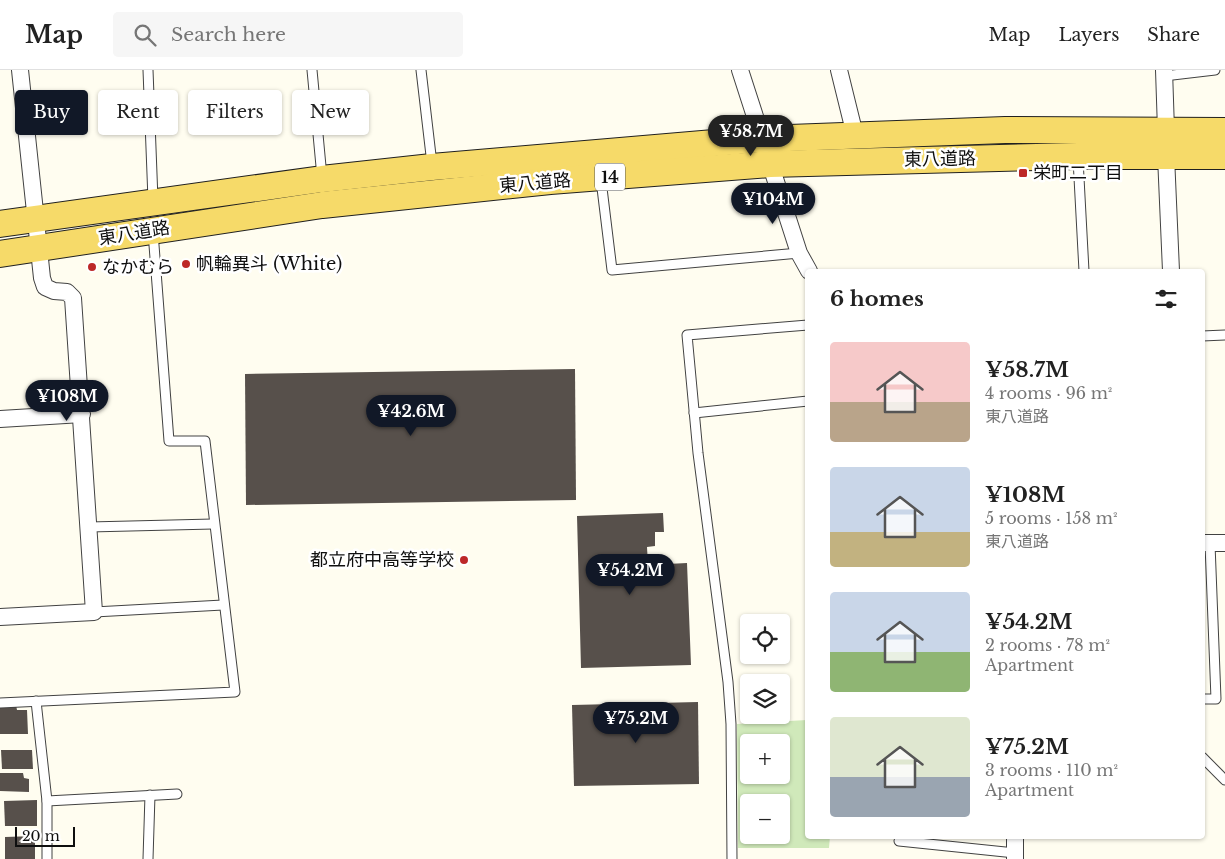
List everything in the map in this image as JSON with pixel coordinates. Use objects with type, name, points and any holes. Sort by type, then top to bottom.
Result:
[{"type":"main road","name":"東八道路","points":[[0,224],[322,179],[432,166],[761,139],[1006,130],[1225,131]]},
{"type":"main road","name":"東八道路","points":[[0,254],[153,229],[322,205],[424,193],[770,164],[1078,156],[1225,156]]},
{"type":"street","points":[[0,617],[94,612],[73,298],[67,292],[54,291],[46,287],[34,218],[20,70]]},
{"type":"street","points":[[740,70],[799,253],[808,269]]},
{"type":"street","points":[[839,70],[855,135]]},
{"type":"street","points":[[1164,73],[1166,130]]},
{"type":"street","points":[[1166,156],[1171,269]]},
{"type":"street","points":[[0,419],[82,414]]},
{"type":"street","points":[[1015,839],[1015,856]]},
{"type":"lane","points":[[148,70],[153,203]]},
{"type":"lane","points":[[312,70],[322,179]]},
{"type":"lane","points":[[421,70],[432,166]]},
{"type":"lane","points":[[1164,73],[1215,70]]},
{"type":"lane","points":[[1078,156],[1084,269]]},
{"type":"lane","points":[[601,178],[612,270],[799,253]]},
{"type":"lane","points":[[0,702],[235,692],[213,524],[205,441],[169,441],[153,229]]},
{"type":"lane","points":[[732,859],[731,724],[728,682],[694,413],[687,335],[805,325]]},
{"type":"lane","points":[[1205,336],[1225,335]]},
{"type":"lane","points":[[694,413],[805,401]]},
{"type":"lane","points":[[89,527],[213,524]]},
{"type":"lane","points":[[1205,699],[1216,699],[1212,543]]},
{"type":"lane","points":[[94,612],[223,605]]},
{"type":"lane","points":[[36,701],[47,800],[47,859]]},
{"type":"lane","points":[[1205,760],[1225,780]]},
{"type":"lane","points":[[47,800],[177,794]]},
{"type":"lane","points":[[148,859],[150,795]]},
{"type":"lane","points":[[899,841],[930,840],[1015,856]]},
{"type":"green space","points":[[805,720],[805,839],[830,839],[829,848],[738,848],[737,724],[790,724],[790,721]]},
{"type":"building","points":[[575,369],[576,500],[246,505],[245,374]]},
{"type":"building","points":[[663,513],[664,532],[655,532],[655,546],[647,547],[648,565],[687,563],[691,665],[581,668],[577,516]]},
{"type":"building","points":[[698,702],[699,784],[574,786],[572,705]]},
{"type":"building","points":[[16,705],[17,710],[27,710],[28,734],[0,734],[0,707]]},
{"type":"building","points":[[1,750],[32,750],[33,769],[2,769]]},
{"type":"building","points":[[0,773],[23,773],[24,778],[29,779],[29,792],[0,791]]},
{"type":"building","points":[[37,800],[37,826],[5,826],[4,801]]},
{"type":"building","points":[[35,836],[35,859],[5,859],[5,837]]},
{"type":"place","name":"栄町二丁目","points":[[1023,173]]},
{"type":"place","name":"帆輪異斗 (White)","points":[[186,264]]},
{"type":"place","name":"なかむら","points":[[92,267]]},
{"type":"place","name":"都立府中高等学校","points":[[464,560]]}]
